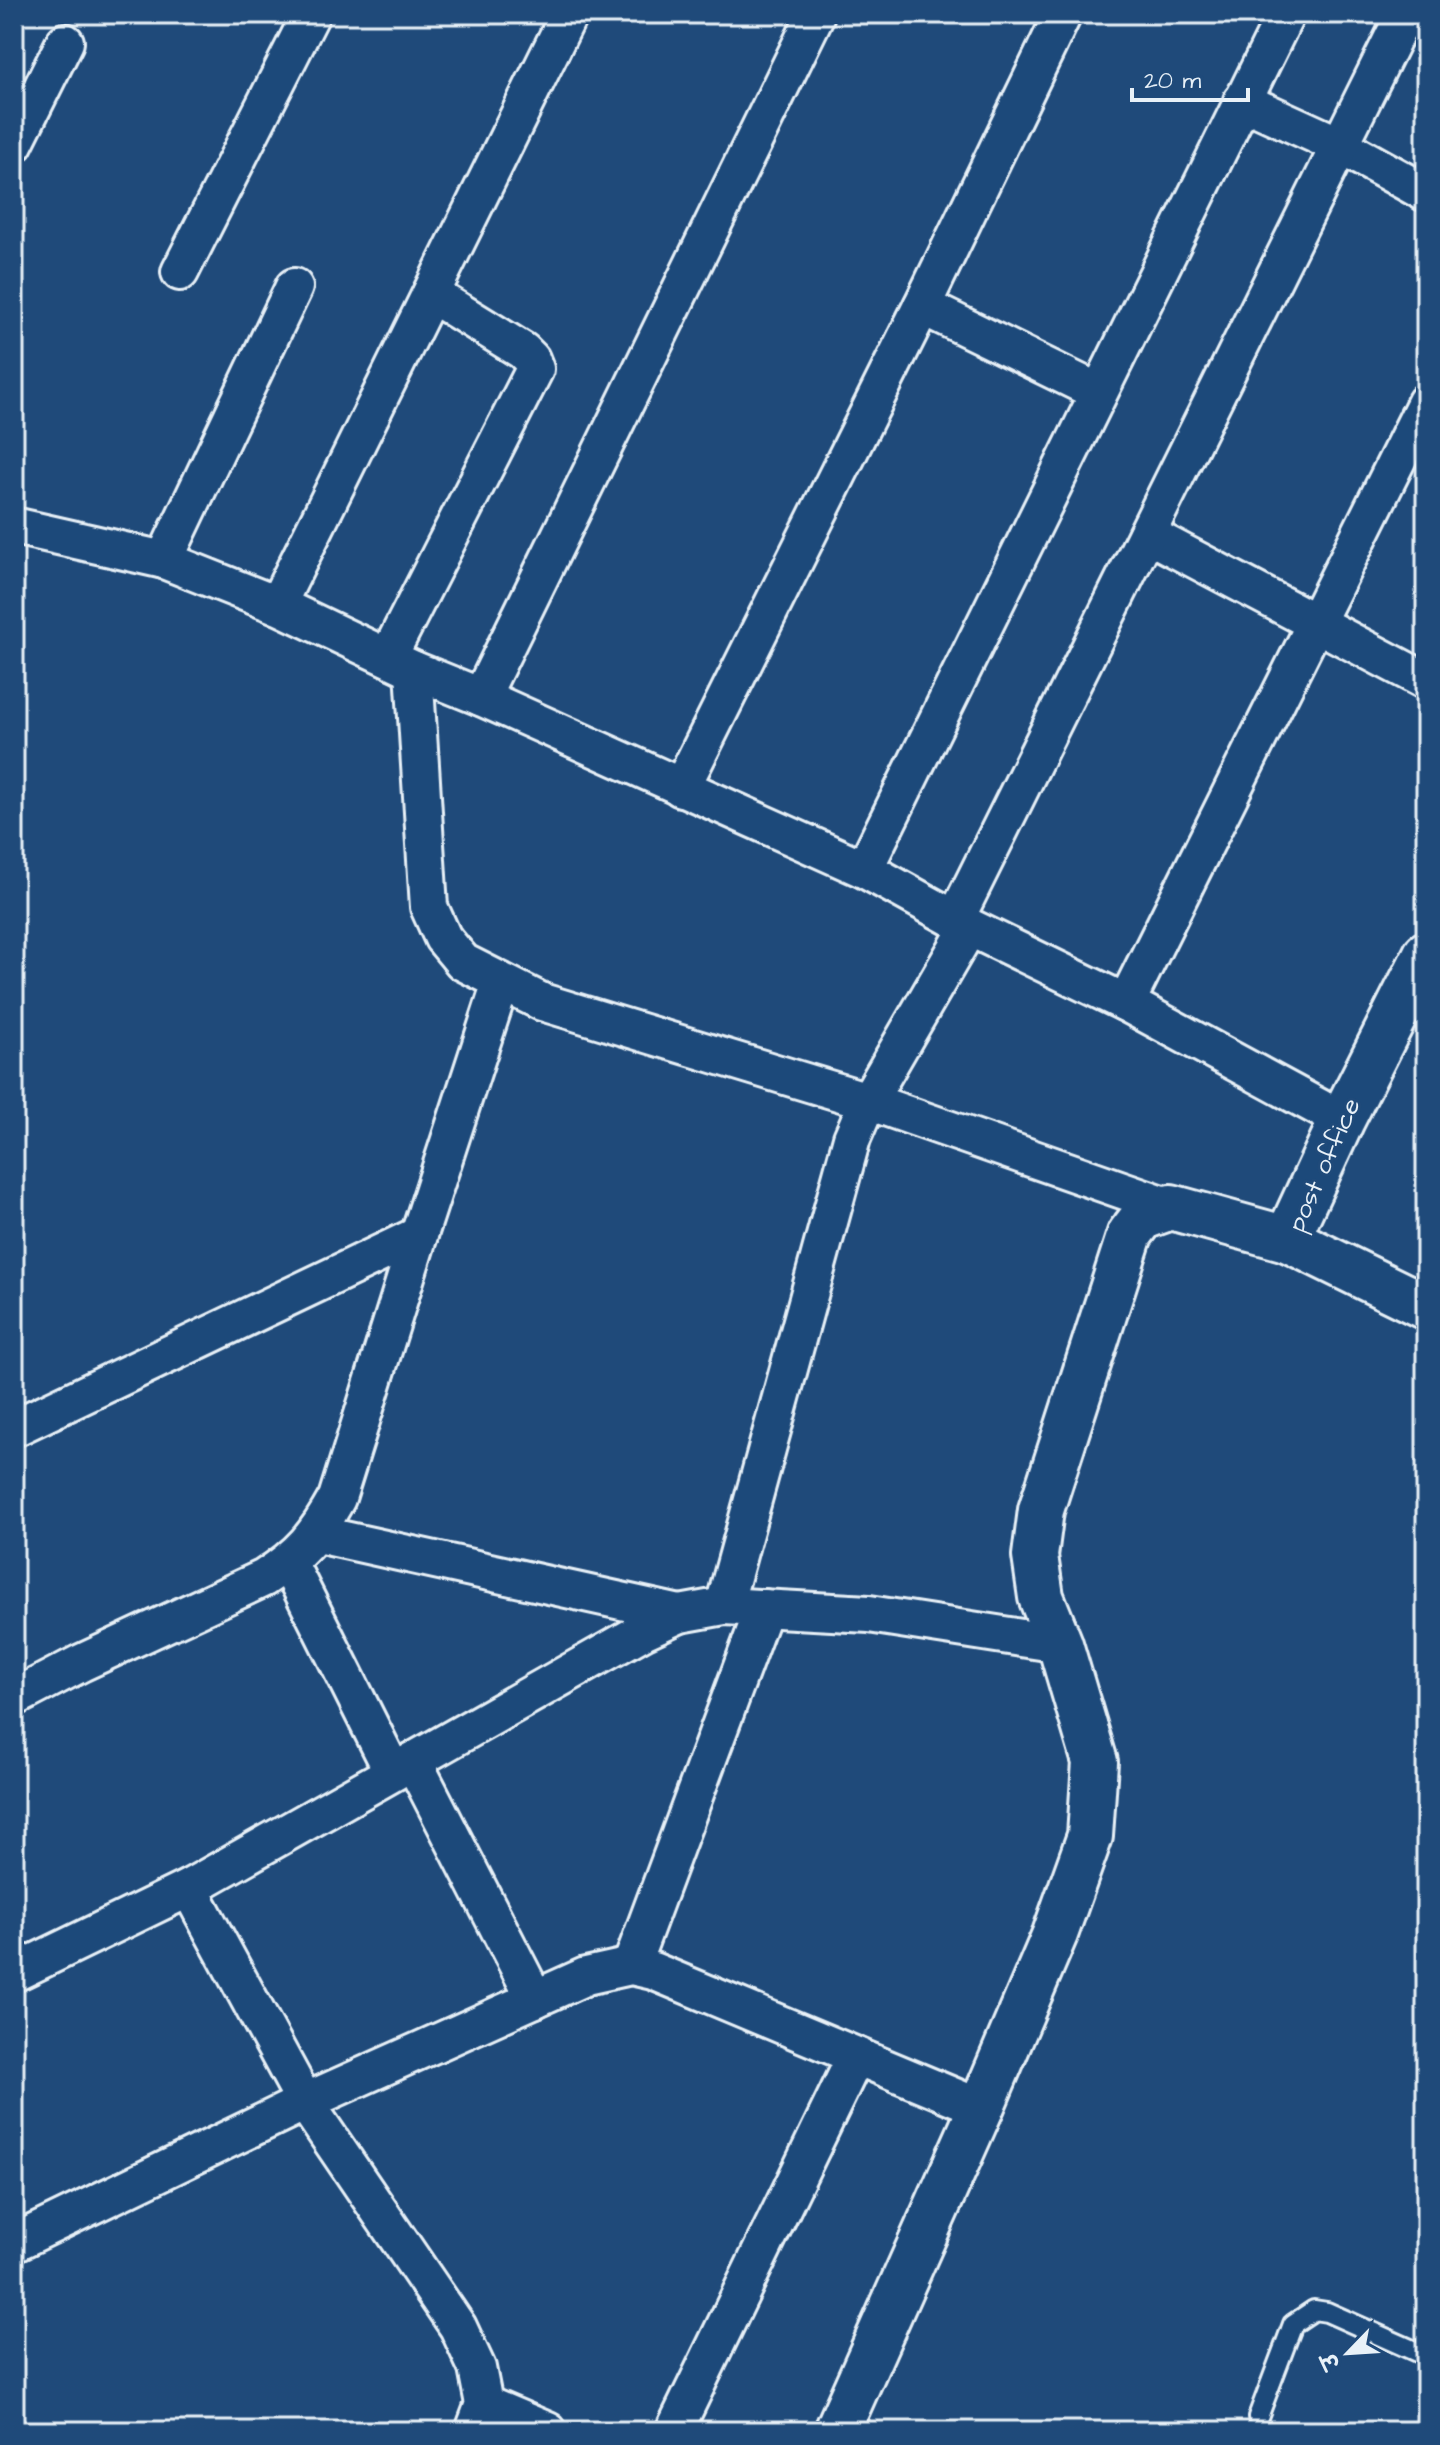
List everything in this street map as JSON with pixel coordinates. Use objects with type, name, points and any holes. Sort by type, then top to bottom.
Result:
[{"type":"street","points":[[180,272],[311,14]]},
{"type":"street","points":[[277,605],[569,14]]},
{"type":"street","points":[[481,697],[816,14]]},
{"type":"street","points":[[681,788],[922,306],[1063,14]]},
{"type":"street","points":[[864,869],[1286,14]]},
{"type":"street","points":[[724,1606],[852,1138],[868,1101],[962,923],[1147,534],[1405,14]]},
{"type":"street","points":[[14,144],[65,42]]},
{"type":"street","points":[[1242,101],[1341,146],[1426,193]]},
{"type":"street","points":[[164,560],[294,287]]},
{"type":"street","points":[[431,294],[523,351],[535,369],[401,664],[429,907],[443,938],[463,962],[542,1002],[868,1101],[1171,1207],[1287,1239]]},
{"type":"street","points":[[922,306],[1098,392]]},
{"type":"street","points":[[1126,1003],[1426,402]]},
{"type":"street","points":[[14,526],[164,560],[277,605],[401,664],[864,869],[962,923],[1126,1003],[1342,1120]]},
{"type":"street","points":[[1147,534],[1426,681]]},
{"type":"street","name":"post office","points":[[1426,954],[1342,1120],[1287,1239],[1426,1307]]},
{"type":"street","points":[[14,1698],[81,1663],[264,1578],[288,1562],[317,1534],[337,1498],[501,983]]},
{"type":"street","points":[[837,2431],[1055,1934],[1090,1836],[1095,1762],[1060,1644],[1041,1597],[1035,1556],[1041,1510],[1130,1234],[1143,1217],[1171,1207]]},
{"type":"street","points":[[14,1428],[419,1235]]},
{"type":"street","points":[[317,1534],[680,1614]]},
{"type":"street","points":[[288,1562],[535,1999]]},
{"type":"street","points":[[14,1973],[189,1888],[643,1631],[680,1614],[724,1606],[869,1614],[1060,1644]]},
{"type":"street","points":[[631,1966],[764,1608]]},
{"type":"street","points":[[189,1888],[305,2102],[458,2327],[477,2368],[479,2418],[548,2431]]},
{"type":"street","points":[[14,2243],[305,2102],[586,1976],[631,1966],[653,1971],[981,2108]]},
{"type":"street","points":[[674,2431],[856,2056]]},
{"type":"lane","points":[[1258,2417],[1293,2324],[1314,2310],[1327,2312],[1426,2356]]}]
